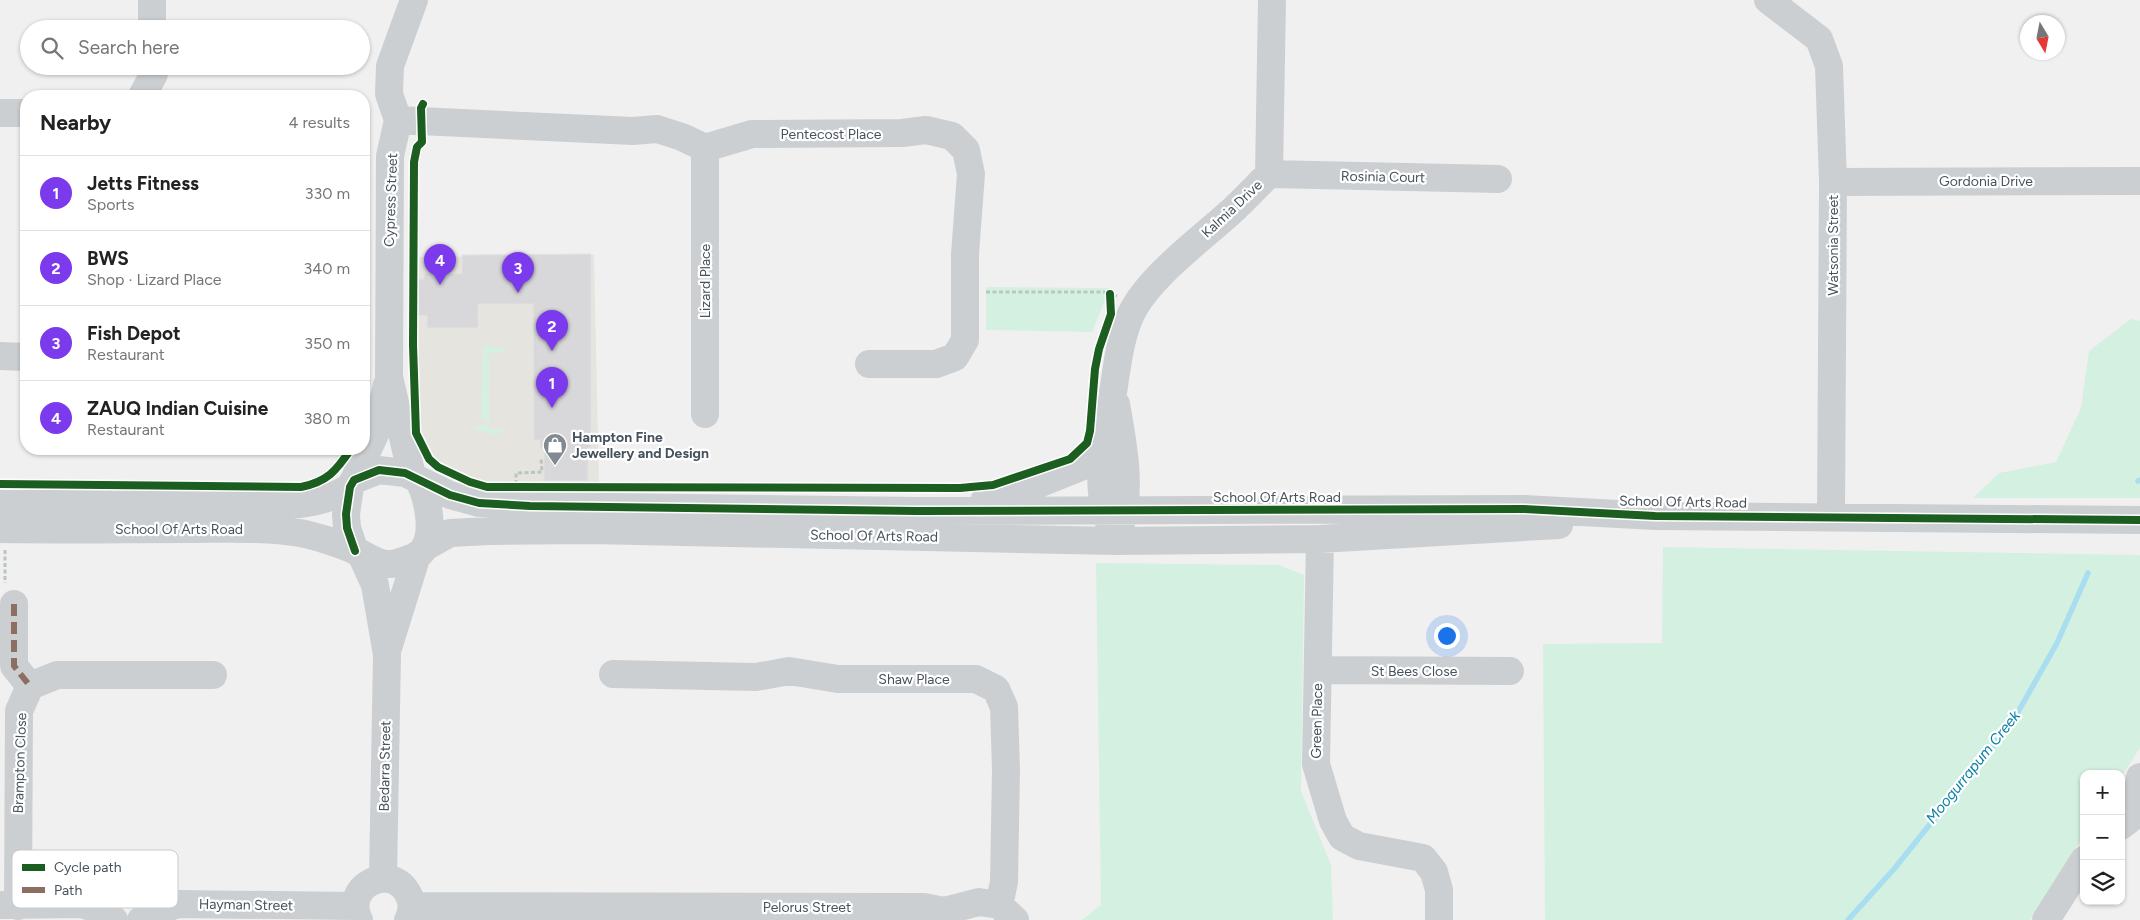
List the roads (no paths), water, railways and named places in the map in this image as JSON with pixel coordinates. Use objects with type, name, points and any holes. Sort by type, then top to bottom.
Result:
[{"type":"street","points":[[152,0],[152,20]]},
{"type":"street","points":[[414,0],[390,66],[389,94],[398,120],[634,130],[657,129],[682,137],[705,148]]},
{"type":"street","name":"Kalmia Drive","points":[[1115,509],[1101,450],[1114,391],[1118,355],[1128,321],[1124,302],[1234,209],[1269,174],[1272,0]]},
{"type":"street","name":"Watsonia Street","points":[[1768,0],[1819,40],[1828,66],[1833,182],[1831,516]]},
{"type":"street","points":[[145,90],[153,75]]},
{"type":"street","points":[[0,113],[20,113]]},
{"type":"street","name":"Cypress Street","points":[[370,445],[376,432],[389,377],[390,156],[398,120]]},
{"type":"street","name":"Pentecost Place","points":[[705,148],[752,134],[902,133],[926,130],[952,136],[966,150],[972,174],[965,254],[965,340],[955,357],[936,364],[869,364]]},
{"type":"street","name":"Lizard Place","points":[[705,148],[705,414]]},
{"type":"street","name":"Rosinia Court","points":[[1269,174],[1498,179]]},
{"type":"street","name":"Gordonia Drive","points":[[1833,182],[2140,181]]},
{"type":"street","points":[[0,356],[20,356]]},
{"type":"street","name":"Cypress Street","points":[[389,377],[416,478]]},
{"type":"street","name":"Kalmia Drive","points":[[1114,391],[1124,452],[1115,509],[1116,541]]},
{"type":"street","points":[[917,511],[1021,491],[1083,466],[1092,461],[1101,450]]},
{"type":"street","name":"Cypress Street","points":[[352,484],[365,455]]},
{"type":"street","points":[[379,470],[392,470],[416,478],[426,494],[430,509],[430,524],[421,551],[398,564],[386,564],[371,560],[358,552],[347,528],[346,514],[352,484],[379,470]]},
{"type":"street","name":"School Of Arts Road","points":[[416,478],[450,495],[479,503],[530,506],[917,511],[1115,509],[1524,510],[1655,516],[2140,520]]},
{"type":"street","name":"School Of Arts Road","points":[[2,521],[316,503],[333,497],[352,484]]},
{"type":"street","name":"School Of Arts Road","points":[[421,551],[450,533],[498,530],[600,530],[1116,541],[1320,539],[1526,528],[1655,516]]},
{"type":"street","name":"School Of Arts Road","points":[[2,521],[257,529],[301,533],[358,552]]},
{"type":"street","name":"Green Place","points":[[1320,539],[1316,764],[1333,821],[1342,837],[1359,846],[1423,858],[1434,872],[1439,890],[1439,920]]},
{"type":"street","name":"Bedarra Street","points":[[386,654],[421,551]]},
{"type":"street","name":"Bedarra Street","points":[[358,552],[375,585],[386,654],[383,878]]},
{"type":"street","points":[[14,604],[14,666],[30,686],[57,675],[213,674]]},
{"type":"street","name":"St Bees Close","points":[[1318,670],[1510,671]]},
{"type":"street","name":"Shaw Place","points":[[613,674],[756,677],[789,671],[838,678],[976,679],[996,689],[1004,707],[1006,770],[1004,882],[1007,912]]},
{"type":"street","name":"Brampton Close","points":[[9,905],[19,711],[30,686]]},
{"type":"street","points":[[2132,820],[2140,777]]},
{"type":"street","points":[[2046,920],[2080,866]]},
{"type":"street","points":[[357,913],[360,890],[366,883],[383,878],[400,883],[406,890],[410,913]]},
{"type":"street","name":"Pelorus Street","points":[[410,913],[924,907],[944,911],[979,902],[1007,912]]},
{"type":"street","name":"Hayman Street","points":[[178,904],[357,913]]},
{"type":"street","points":[[93,908],[102,911],[114,920]]},
{"type":"street","name":"Hayman Street","points":[[141,920],[152,913],[166,908]]},
{"type":"waterway","name":"Moogurrapum Creek","points":[[1848,920],[1894,869],[2013,721],[2057,643],[2088,573]]},
{"type":"place","name":"ZAUQ Indian Cuisine","points":[[440,285]]},
{"type":"place","name":"Fish Depot","points":[[518,293]]},
{"type":"place","name":"BWS","points":[[552,351]]},
{"type":"place","name":"Jetts Fitness","points":[[552,408]]},
{"type":"place","name":"Hampton Fine Jewellery and Design","points":[[555,466]]}]
